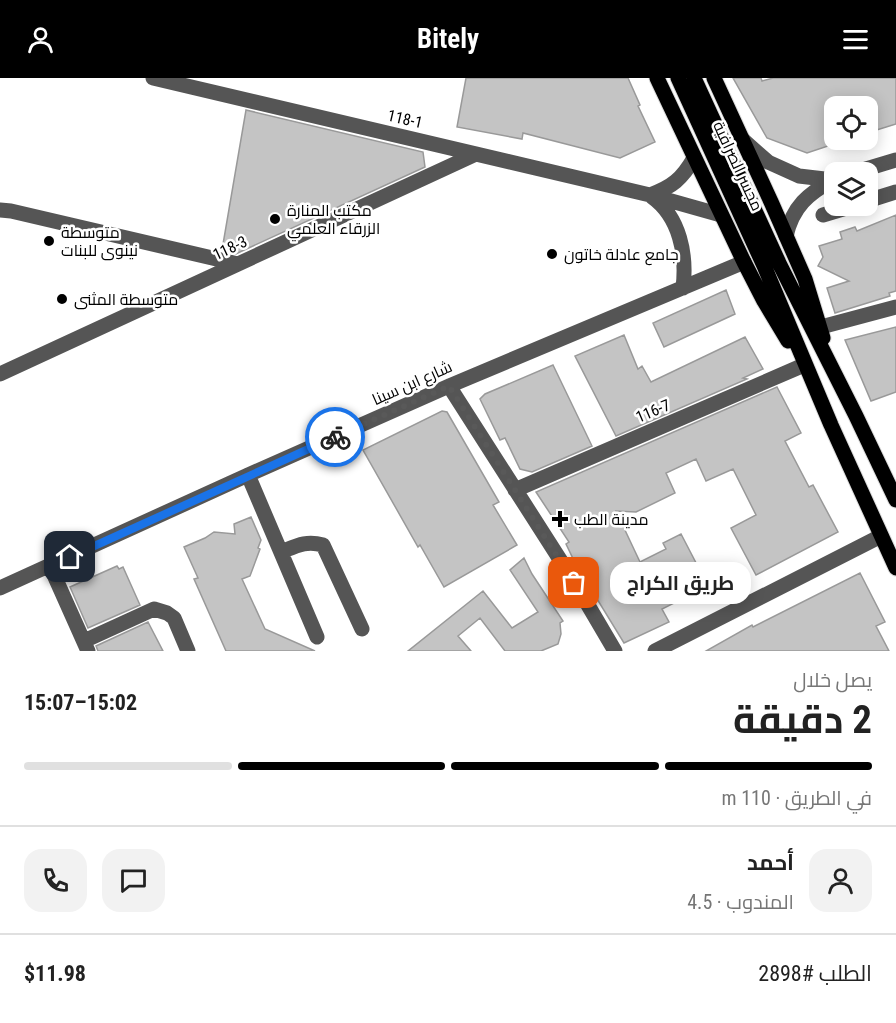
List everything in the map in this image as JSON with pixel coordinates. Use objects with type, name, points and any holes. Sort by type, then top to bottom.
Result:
[{"type":"main road","points":[[657,78],[764,301],[808,370]]},
{"type":"main road","name":"مجسر الصرافية","points":[[678,78],[772,266]]},
{"type":"main road","name":"مجسر الصرافية","points":[[694,78],[772,266]]},
{"type":"main road","points":[[714,78],[805,279],[832,370]]},
{"type":"main road","points":[[772,266],[832,370],[896,500]]},
{"type":"main road","points":[[772,266],[808,370],[896,568]]},
{"type":"street","name":"118-1","points":[[153,78],[650,195],[721,215]]},
{"type":"street","points":[[743,140],[768,162],[778,167],[799,176],[824,179]]},
{"type":"street","name":"118-3","points":[[0,374],[476,154]]},
{"type":"street","points":[[650,195],[676,182],[687,171],[694,158]]},
{"type":"street","points":[[878,165],[896,160]]},
{"type":"street","points":[[786,236],[790,221],[800,204],[824,186]]},
{"type":"street","points":[[878,198],[896,192]]},
{"type":"street","points":[[650,195],[668,212],[678,233],[684,256],[683,288]]},
{"type":"street","points":[[0,210],[238,264]]},
{"type":"street","name":"شارع ابن سينا","points":[[0,588],[449,386],[744,262]]},
{"type":"street","points":[[821,327],[896,307]]},
{"type":"street","name":"116-7","points":[[515,490],[808,370]]},
{"type":"street","points":[[449,386],[574,583],[609,649]]},
{"type":"street","points":[[248,475],[317,637]]},
{"type":"street","points":[[655,651],[881,536]]},
{"type":"street","points":[[281,552],[303,543],[314,542],[323,546],[362,629]]},
{"type":"street","points":[[50,566],[86,646],[154,609],[174,618],[188,651]]},
{"type":"building","points":[[466,78],[628,78],[655,142],[620,158],[523,133],[522,139],[457,127]]},
{"type":"building","points":[[733,78],[761,78],[762,81],[773,78],[896,78],[896,124],[878,130],[878,96],[824,96],[824,147],[807,153],[767,138]]},
{"type":"building","name":"مكتب المنارة الزرقاء العلمي","points":[[246,110],[423,152],[425,167],[236,254],[222,250]]},
{"type":"building","points":[[896,215],[896,291],[889,293],[890,296],[835,313],[827,288],[849,281],[818,266],[823,257],[819,246],[842,239],[840,232],[855,227],[857,231]]},
{"type":"building","points":[[726,290],[735,314],[664,347],[653,323]]},
{"type":"building","points":[[896,327],[896,392],[871,401],[845,340]]},
{"type":"building","points":[[624,335],[638,369],[642,366],[651,382],[745,337],[763,369],[743,378],[747,379],[616,436],[575,356]]},
{"type":"building","points":[[553,365],[592,446],[532,472],[520,469],[505,438],[500,440],[480,399],[485,394]]},
{"type":"building","points":[[777,387],[801,433],[785,441],[809,487],[813,485],[838,532],[756,575],[731,528],[756,515],[733,469],[706,481],[696,459],[666,473],[675,493],[636,512],[616,511],[640,562],[666,549],[663,543],[681,534],[708,586],[662,609],[669,622],[624,643],[579,571],[566,544],[569,542],[536,492]]},
{"type":"building","points":[[442,411],[447,412],[499,502],[493,505],[517,545],[444,587],[420,545],[418,547],[363,450]]},
{"type":"building","points":[[251,517],[261,540],[258,548],[260,549],[250,576],[242,579],[265,629],[315,651],[226,651],[194,579],[198,578],[184,547],[214,532],[235,534],[234,524]]},
{"type":"building","points":[[524,558],[563,621],[560,623],[561,634],[558,644],[541,651],[505,651],[480,618],[458,636],[471,651],[408,651],[483,591],[512,628],[538,612],[510,570]]},
{"type":"building","points":[[117,566],[119,569],[123,567],[140,605],[88,628],[70,587]]},
{"type":"building","points":[[860,573],[885,622],[876,626],[889,651],[706,651],[752,625],[753,627]]},
{"type":"building","points":[[148,622],[163,651],[98,651],[96,646]]},
{"type":"way so far","points":[[335,437],[449,386],[574,583]]},
{"type":"place","name":"مكتب المنارة الزرقاء العلمي","points":[[275,219]]},
{"type":"place","name":"متوسطة نينوى للبنات","points":[[49,241]]},
{"type":"place","name":"جامع عادلة خاتون","points":[[552,254]]},
{"type":"place","name":"متوسطة المثنى","points":[[62,299]]},
{"type":"place","name":"مدينة الطب","points":[[560,519]]},
{"type":"place","name":"طريق الكراج","points":[[574,583]]},
{"type":"route","points":[[70,557],[335,437]]}]
